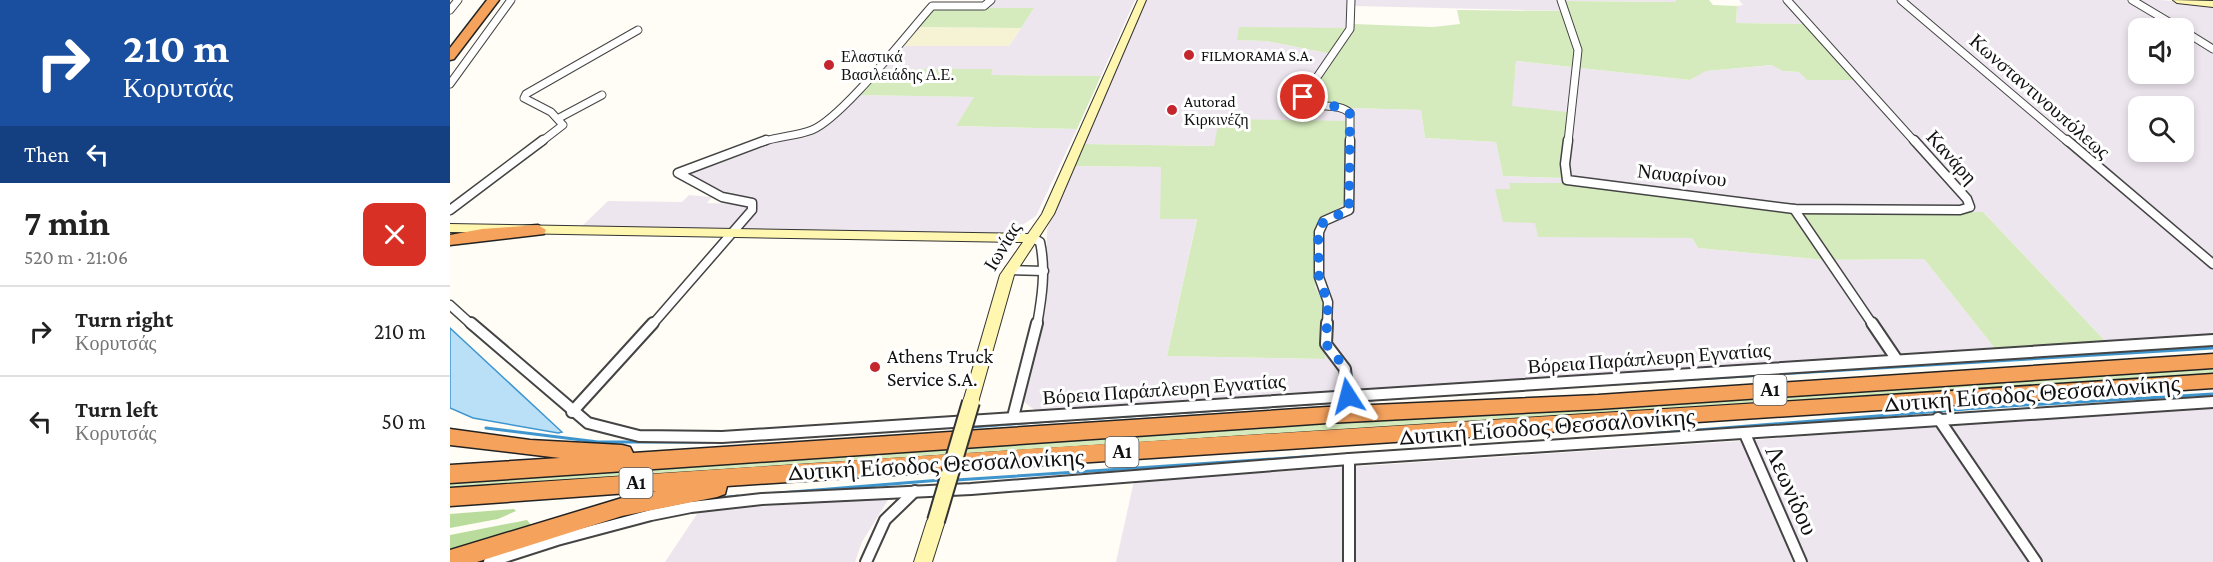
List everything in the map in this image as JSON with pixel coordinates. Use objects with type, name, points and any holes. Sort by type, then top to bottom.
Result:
[{"type":"highway","points":[[450,36],[480,0]]},
{"type":"highway","points":[[450,56],[494,0]]},
{"type":"highway","points":[[450,240],[482,234],[538,230]]},
{"type":"highway","name":"Δυτική Είσοδος Θεσσαλονίκης","points":[[450,474],[1315,416],[1598,402],[2213,361]]},
{"type":"highway","name":"Δυτική Είσοδος Θεσσαλονίκης","points":[[450,496],[821,470],[1422,435],[2213,381]]},
{"type":"highway","points":[[450,437],[530,448],[577,451],[759,455]]},
{"type":"highway","points":[[450,560],[640,502],[782,479],[821,470]]},
{"type":"street","points":[[450,9],[458,0]]},
{"type":"street","points":[[450,84],[511,0]]},
{"type":"street","points":[[572,412],[582,404],[752,210],[752,203],[722,197],[678,173],[780,135],[808,131],[826,123],[932,6],[984,6],[991,0]]},
{"type":"street","name":"Ιωνίας","points":[[923,562],[1009,270],[1048,214],[1142,0]]},
{"type":"street","points":[[1348,396],[1346,369],[1326,344],[1328,303],[1319,277],[1318,232],[1324,221],[1349,210],[1350,114],[1344,108],[1313,105],[1302,99],[1350,29],[1352,0]]},
{"type":"street","name":"Ναυαρίνου","points":[[1561,0],[1578,50],[1565,164],[1567,180],[1794,209]]},
{"type":"street","name":"Κανάρη","points":[[1786,0],[1940,167],[1971,205],[1960,210],[1794,209]]},
{"type":"street","name":"Κωνσταντινουπόλεως","points":[[1901,0],[2213,264]]},
{"type":"street","points":[[2132,0],[2162,18]]},
{"type":"street","points":[[2177,0],[2213,4]]},
{"type":"street","points":[[450,210],[563,125],[559,117],[524,96],[638,30]]},
{"type":"street","points":[[2194,37],[2213,49]]},
{"type":"street","points":[[559,117],[602,95]]},
{"type":"street","points":[[1794,209],[1897,360]]},
{"type":"street","points":[[450,228],[1033,238],[1042,246],[1044,271],[1038,311],[1013,417]]},
{"type":"street","points":[[1009,270],[1044,271]]},
{"type":"street","name":"Βόρεια Παράπλευρη Εγνατίας","points":[[450,305],[572,412],[601,429],[639,436],[722,437],[2213,340]]},
{"type":"street","points":[[489,562],[557,540],[691,507],[762,499],[915,491],[1349,459],[1745,434],[1938,418],[2213,402]]},
{"type":"street","points":[[1938,418],[2036,562]]},
{"type":"street","name":"Λεωνίδου","points":[[1745,434],[1801,562]]},
{"type":"street","points":[[1348,562],[1349,459]]},
{"type":"street","points":[[866,562],[885,520],[915,491]]},
{"type":"shaded area","points":[[994,0],[1135,0],[1101,76],[990,75],[993,70],[879,69],[899,46],[1009,46],[1034,8],[988,8]]},
{"type":"shaded area","points":[[1145,0],[1675,0],[1677,2],[1563,1],[1566,11],[1354,6],[1353,28],[1238,40],[1266,41],[1337,55],[1307,96],[1352,108],[1421,110],[1425,138],[1496,142],[1503,176],[1562,178],[1511,106],[1516,61],[1690,80],[1705,71],[1773,65],[1782,71],[1799,72],[1805,24],[1736,23],[1737,6],[1743,5],[1739,0],[2161,0],[2213,5],[2213,338],[2108,344],[1983,212],[1812,211],[1509,183],[1511,189],[1495,189],[1535,223],[1692,238],[1698,248],[1825,260],[1924,259],[1997,351],[1036,411],[1024,402],[1046,306],[1047,229],[1073,166],[1162,167],[1197,218],[1167,356],[1325,359],[1324,304],[1315,287],[1315,227],[1345,203],[1220,119],[1215,146],[1082,144]]},
{"type":"shaded area","points":[[918,27],[1021,28],[1009,46],[899,46]]},
{"type":"shaded area","points":[[857,95],[975,97],[956,126],[1077,129],[1036,216],[1015,230],[1001,233],[579,229],[608,201],[682,202],[689,195],[712,197],[707,203],[743,204],[747,200],[719,191],[691,174],[694,170],[795,133],[804,138],[819,131],[831,123]]},
{"type":"shaded area","points":[[2213,402],[2213,562],[2035,562],[1938,418]]},
{"type":"shaded area","points":[[1932,426],[1945,433],[2030,562],[1806,562],[1753,442],[1755,440]]},
{"type":"shaded area","points":[[1741,441],[1793,562],[1116,562],[1134,481]]},
{"type":"shaded area","points":[[890,497],[862,542],[855,562],[665,562],[699,511]]},
{"type":"green space","points":[[1675,0],[1709,0],[1713,5],[1737,6],[1736,23],[1805,24],[1857,80],[1807,80],[1799,72],[1782,71],[1772,65],[1706,71],[1690,80],[1516,61],[1512,106],[1567,112],[1562,178],[1503,176],[1496,142],[1425,138],[1421,110],[1352,108],[1311,100],[1307,97],[1337,55],[1266,41],[1237,40],[1239,27],[1353,28],[1353,24],[1433,27],[1460,24],[1457,10],[1565,11],[1563,1],[1676,2]]},
{"type":"green space","points":[[938,8],[1034,8],[1021,28],[918,27],[931,12]]},
{"type":"green space","points":[[879,69],[993,69],[991,75],[1101,76],[1077,129],[956,126],[974,97],[857,95]]},
{"type":"green space","points":[[1219,119],[1348,121],[1345,203],[1315,227],[1315,287],[1324,304],[1325,359],[1167,356],[1197,219],[1160,219],[1161,167],[1073,166],[1082,144],[1214,146]]},
{"type":"green space","points":[[1509,183],[1568,183],[1812,211],[1983,212],[2108,344],[1997,351],[1924,259],[1825,260],[1698,248],[1692,238],[1538,237],[1535,223],[1503,222],[1495,189],[1510,189]]},
{"type":"green space","points":[[2213,366],[2213,374],[450,490],[450,480]]},
{"type":"green space","points":[[514,509],[516,511],[498,519],[450,528],[450,514]]},
{"type":"green space","points":[[527,520],[531,525],[450,551],[450,535]]},
{"type":"water","points":[[450,328],[562,432],[473,418],[450,408]]},
{"type":"waterway","points":[[1596,385],[2213,348]]},
{"type":"waterway","points":[[1647,434],[1992,407],[2213,394]]},
{"type":"waterway","points":[[1084,419],[1413,397]]},
{"type":"waterway","points":[[970,427],[1078,419]]},
{"type":"waterway","points":[[859,433],[955,427]]},
{"type":"waterway","points":[[486,428],[598,442],[710,442]]},
{"type":"waterway","points":[[956,480],[1318,456]]},
{"type":"waterway","points":[[767,494],[941,480]]},
{"type":"waterway","points":[[702,500],[738,496]]},
{"type":"waterway","points":[[599,523],[637,513]]},
{"type":"place","name":"FILMORAMA S.A.","points":[[1189,55]]},
{"type":"place","name":"Ελαστικά Βασιλειάδης Α.Ε.","points":[[829,65]]},
{"type":"place","name":"Autorad Κιρκινέζη","points":[[1172,110]]},
{"type":"place","name":"Athens Truck Service S.A.","points":[[875,367]]},
{"type":"route","points":[[1303,97],[1302,101],[1306,104],[1342,107],[1350,114],[1349,210],[1324,221],[1319,226],[1318,232],[1319,277],[1328,303],[1326,344],[1346,369],[1348,396]]}]
